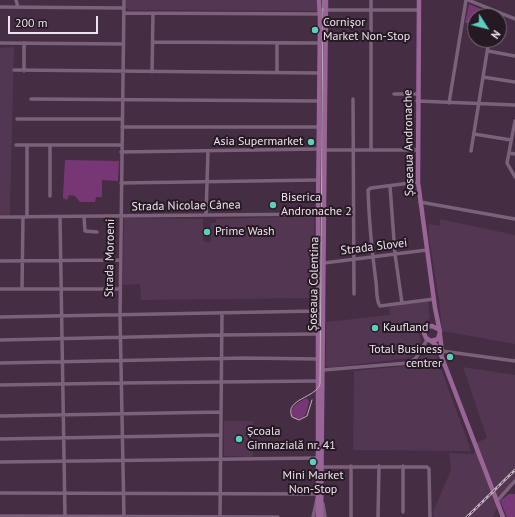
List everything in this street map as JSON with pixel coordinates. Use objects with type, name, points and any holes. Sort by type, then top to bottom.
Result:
[{"type":"main road","name":"Șoseaua Colentina","points":[[319,0],[319,127],[322,149],[318,180],[317,381],[318,458],[321,517]]},
{"type":"main road","name":"Șoseaua Colentina","points":[[318,517],[322,466],[325,214],[322,149],[326,0]]},
{"type":"main road","name":"Șoseaua Andronache","points":[[419,0],[418,182],[438,329]]},
{"type":"main road","name":"Șoseaua Andronache","points":[[430,326],[434,320],[435,308]]},
{"type":"main road","points":[[444,365],[438,329],[434,326],[430,326],[424,331],[424,336],[438,347],[444,365],[503,517]]},
{"type":"main road","points":[[429,341],[438,339],[440,335]]},
{"type":"street","points":[[16,0],[18,7]]},
{"type":"street","name":"Strada Moroeni","points":[[124,0],[120,260],[121,414],[124,517]]},
{"type":"street","points":[[371,0],[371,150]]},
{"type":"street","points":[[449,102],[467,0],[489,8]]},
{"type":"street","points":[[0,7],[124,8]]},
{"type":"street","points":[[124,13],[318,13],[371,10],[419,10]]},
{"type":"street","points":[[152,72],[153,13]]},
{"type":"street","points":[[153,42],[320,43]]},
{"type":"street","points":[[0,43],[123,44]]},
{"type":"street","points":[[24,43],[24,70]]},
{"type":"street","points":[[277,43],[277,72]]},
{"type":"street","points":[[471,151],[488,48]]},
{"type":"street","points":[[488,51],[515,56]]},
{"type":"street","points":[[14,70],[319,73]]},
{"type":"street","points":[[483,77],[515,82]]},
{"type":"street","points":[[394,94],[418,94]]},
{"type":"street","points":[[31,99],[320,101]]},
{"type":"street","points":[[353,99],[354,294]]},
{"type":"street","points":[[418,101],[515,105]]},
{"type":"street","points":[[17,120],[122,119]]},
{"type":"street","points":[[515,121],[507,165],[515,177]]},
{"type":"street","points":[[122,127],[319,127]]},
{"type":"street","points":[[474,134],[511,140]]},
{"type":"street","points":[[16,145],[121,145]]},
{"type":"street","points":[[22,289],[27,145]]},
{"type":"street","points":[[50,145],[50,196]]},
{"type":"street","points":[[121,152],[322,149],[417,150]]},
{"type":"street","points":[[206,215],[208,151]]},
{"type":"street","points":[[509,152],[515,154]]},
{"type":"street","points":[[121,183],[318,180]]},
{"type":"street","points":[[418,182],[369,189],[372,257],[379,305],[381,306],[434,299]]},
{"type":"street","points":[[390,186],[395,254],[402,303]]},
{"type":"street","points":[[420,202],[515,219]]},
{"type":"street","name":"Strada Nicolae Cânea","points":[[0,217],[325,214]]},
{"type":"street","points":[[60,217],[65,517]]},
{"type":"street","points":[[84,217],[85,231],[97,232]]},
{"type":"street","name":"Strada Slovei","points":[[324,263],[427,250]]},
{"type":"street","points":[[0,261],[120,260]]},
{"type":"street","points":[[0,290],[120,289]]},
{"type":"street","points":[[0,317],[318,311]]},
{"type":"street","points":[[220,517],[222,313]]},
{"type":"street","points":[[0,340],[318,334]]},
{"type":"street","points":[[323,370],[408,363],[416,358],[429,341]]},
{"type":"street","points":[[442,351],[515,361]]},
{"type":"street","points":[[0,363],[222,358],[318,359]]},
{"type":"street","points":[[0,385],[121,382],[317,381]]},
{"type":"street","points":[[0,416],[221,412]]},
{"type":"street","points":[[0,439],[221,435]]},
{"type":"street","points":[[0,462],[318,458]]},
{"type":"street","points":[[322,466],[403,466],[428,468],[430,517]]},
{"type":"street","points":[[351,466],[351,517]]},
{"type":"street","points":[[378,517],[379,466]]},
{"type":"street","points":[[403,466],[403,512]]},
{"type":"street","points":[[497,501],[515,482]]},
{"type":"street","points":[[0,493],[320,496]]},
{"type":"street","name":"Șoseaua Colentina","points":[[313,517],[320,496]]},
{"type":"street","name":"Șoseaua Colentina","points":[[320,496],[325,517]]},
{"type":"street","points":[[0,516],[278,517]]},
{"type":"shaded area","points":[[126,0],[317,0],[317,11],[129,10],[126,8]]},
{"type":"shaded area","points":[[469,4],[478,8],[468,8]]},
{"type":"shaded area","points":[[14,47],[10,215],[0,215],[0,48]]},
{"type":"shaded area","points":[[65,160],[119,161],[118,181],[102,180],[102,197],[96,197],[95,202],[80,202],[75,196],[69,195],[67,200],[63,198]]},
{"type":"shaded area","points":[[314,217],[314,298],[141,300],[140,284],[123,285],[124,218],[203,219],[203,240],[205,242],[211,242],[211,223],[216,223],[216,219]]},
{"type":"shaded area","points":[[440,219],[515,235],[515,344],[442,331],[439,300],[429,238],[429,224],[440,226]]},
{"type":"shaded area","points":[[428,301],[430,318],[420,329],[419,335],[421,341],[410,358],[334,367],[326,366],[326,322],[390,315],[389,307]]},
{"type":"shaded area","points":[[430,345],[433,347],[471,451],[353,450],[354,371],[415,365]]},
{"type":"shaded area","points":[[463,367],[515,375],[515,480],[497,497],[500,501],[493,517],[434,517],[433,512],[451,470],[449,453],[474,454],[476,443],[487,438]]},
{"type":"shaded area","points":[[306,398],[309,401],[306,413],[300,419],[297,419],[292,416],[293,407]]},
{"type":"shaded area","name":"Școala Gimnazială nr. 41","points":[[224,421],[253,421],[253,457],[224,456]]},
{"type":"shaded area","points":[[509,494],[515,494],[515,517],[507,517],[500,501]]},
{"type":"tram line","points":[[312,400],[307,416],[299,420],[292,417],[292,406],[296,402],[313,393],[320,384],[323,0]]},
{"type":"railway","points":[[467,517],[515,470]]},
{"type":"place","name":"Cornișor Market Non-Stop","points":[[315,30]]},
{"type":"place","name":"Asia Supermarket","points":[[311,142]]},
{"type":"place","name":"Biserica Andronache 2","points":[[273,205]]},
{"type":"place","name":"Prime Wash","points":[[207,232]]},
{"type":"place","name":"Kaufland","points":[[375,328]]},
{"type":"place","name":"Total Business centrer","points":[[450,357]]},
{"type":"place","name":"Școala Gimnazială nr. 41","points":[[239,439]]},
{"type":"place","name":"Mini Market Non-Stop","points":[[313,462]]}]
